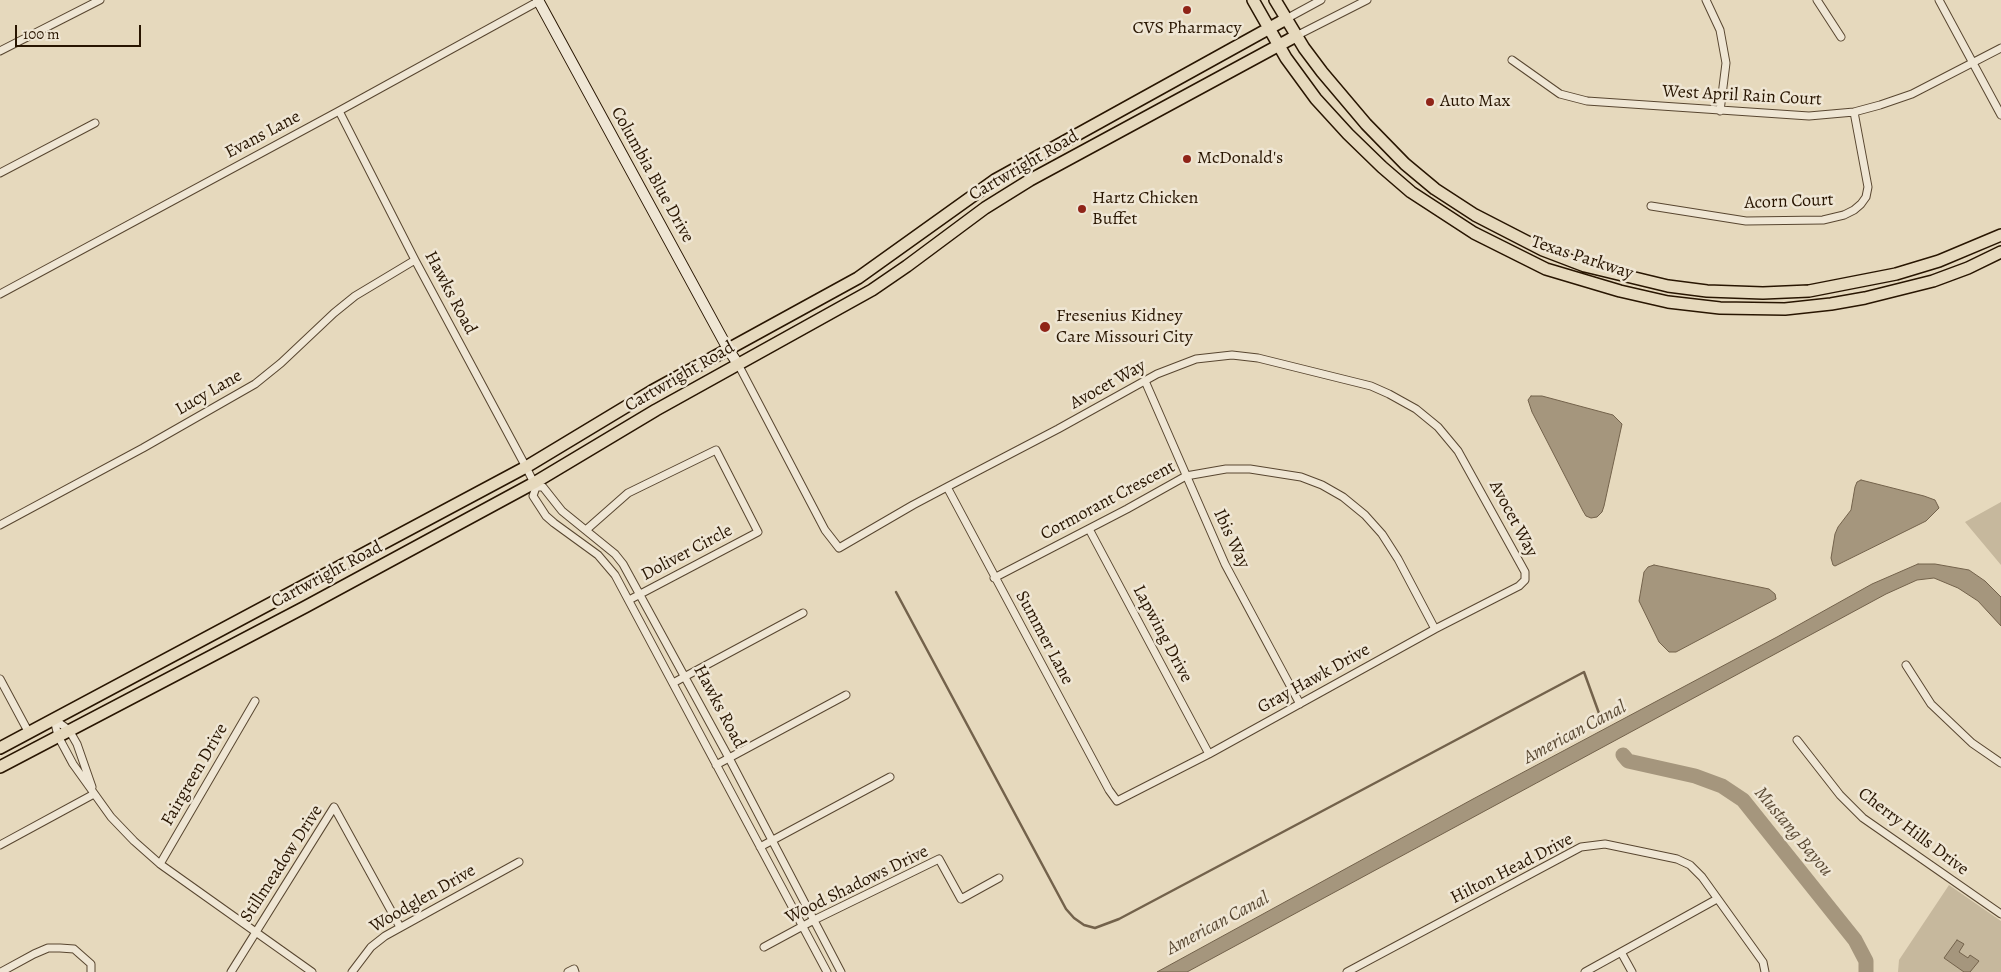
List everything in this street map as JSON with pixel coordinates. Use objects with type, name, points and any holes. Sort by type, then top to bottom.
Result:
[{"type":"main road","name":"Texas Parkway","points":[[1253,0],[1286,58],[1326,110],[1398,182],[1437,210],[1474,233],[1546,269],[1620,291],[1691,305],[1751,309],[1792,308],[1865,298],[1933,281],[2001,252]]},
{"type":"main road","name":"Texas Parkway","points":[[1275,0],[1296,36],[1322,72],[1366,124],[1405,164],[1435,189],[1498,229],[1543,250],[1585,266],[1668,286],[1707,291],[1763,293],[1809,291],[1896,274],[1939,261],[2001,235]]},
{"type":"main road","name":"Cartwright Road","points":[[0,748],[526,467],[652,391],[858,278],[968,198],[1020,165],[1286,20]]},
{"type":"main road","name":"Cartwright Road","points":[[0,767],[535,485],[738,364],[849,303],[907,266],[971,217],[1030,180],[1296,36]]},
{"type":"main road","points":[[1115,114],[1124,129]]},
{"type":"main road","points":[[1020,165],[1030,180]]},
{"type":"main road","points":[[896,252],[907,266]]},
{"type":"main road","points":[[295,591],[304,607]]},
{"type":"street","points":[[0,51],[100,0]]},
{"type":"street","name":"Evans Lane","points":[[0,294],[339,111],[539,0]]},
{"type":"street","name":"Columbia Blue Drive","points":[[539,0],[728,349],[738,364]]},
{"type":"street","name":"Cartwright Road","points":[[1286,20],[1321,0]]},
{"type":"street","name":"Cartwright Road","points":[[1296,36],[1366,0]]},
{"type":"street","points":[[1706,0],[1720,30],[1726,63],[1720,112]]},
{"type":"street","points":[[1817,0],[1840,38]]},
{"type":"street","points":[[1939,0],[2001,115]]},
{"type":"street","name":"West April Rain Court","points":[[1512,60],[1560,94],[1587,101],[1720,112],[1809,116],[1854,112],[1912,94],[2001,48]]},
{"type":"street","name":"Hawks Road","points":[[339,111],[415,260],[526,467],[535,485],[533,496],[546,516],[598,554],[615,575],[827,972]]},
{"type":"street","name":"Acorn Court","points":[[1651,206],[1746,221],[1823,220],[1844,215],[1861,204],[1866,197],[1868,187],[1854,112]]},
{"type":"street","points":[[0,173],[95,123]]},
{"type":"street","name":"Lucy Lane","points":[[0,525],[143,448],[255,384],[355,296],[415,260]]},
{"type":"street","name":"Avocet Way","points":[[738,364],[825,530],[839,548],[947,487],[1157,374],[1196,360],[1232,355],[1258,358],[1371,386],[1416,409],[1438,427],[1458,451],[1525,572],[1525,580]]},
{"type":"street","name":"Ibis Way","points":[[1145,381],[1225,564],[1300,704]]},
{"type":"street","name":"Doliver Circle","points":[[586,530],[628,493],[716,450],[758,532],[629,600]]},
{"type":"street","name":"Cormorant Crescent","points":[[994,578],[1186,476],[1226,469],[1250,469],[1302,477],[1322,485],[1365,515],[1382,534],[1398,559],[1435,628]]},
{"type":"street","name":"Hawks Road","points":[[535,485],[544,487],[562,511],[615,554],[623,564],[686,676],[841,972]]},
{"type":"street","name":"Summer Lane","points":[[947,487],[994,578],[1117,802]]},
{"type":"street","name":"Lapwing Drive","points":[[1089,529],[1209,754]]},
{"type":"street","name":"Gray Hawk Drive","points":[[1117,802],[1209,754],[1435,628],[1519,586],[1525,580]]},
{"type":"street","points":[[672,683],[803,612]]},
{"type":"street","points":[[1906,665],[1931,704],[1972,743],[2001,763]]},
{"type":"street","points":[[0,679],[29,733]]},
{"type":"street","points":[[716,765],[846,696]]},
{"type":"street","name":"Fairgreen Drive","points":[[160,864],[255,701]]},
{"type":"street","points":[[54,720],[69,730],[85,762],[94,794]]},
{"type":"street","points":[[54,720],[58,736],[73,764],[111,817],[134,841],[160,864],[256,930],[312,972]]},
{"type":"street","name":"Cherry Hills Drive","points":[[1797,740],[1840,795],[1863,818],[2001,914]]},
{"type":"street","points":[[760,847],[890,777]]},
{"type":"street","points":[[0,845],[94,794]]},
{"type":"street","name":"Stillmeadow Drive","points":[[231,972],[334,807],[400,927]]},
{"type":"street","name":"Hilton Head Drive","points":[[1347,972],[1581,848],[1605,844],[1677,859],[1690,865],[1702,877],[1763,962],[1766,972]]},
{"type":"street","name":"Wood Shadows Drive","points":[[764,948],[814,920],[940,859],[961,898],[999,878]]},
{"type":"street","name":"Woodglen Drive","points":[[352,972],[371,947],[400,927],[519,862]]},
{"type":"street","points":[[1585,972],[1717,898]]},
{"type":"street","points":[[1,972],[48,948],[74,949],[91,964],[91,972]]},
{"type":"street","points":[[1621,952],[1632,972]]},
{"type":"street","points":[[568,972],[574,969],[575,972]]},
{"type":"shaded area","points":[[1531,396],[1542,396],[1613,415],[1622,424],[1604,506],[1602,512],[1597,517],[1591,518],[1586,516],[1583,511],[1532,412],[1528,400]]},
{"type":"shaded area","points":[[1861,480],[1924,496],[1935,500],[1939,508],[1926,521],[1835,566],[1831,558],[1835,534],[1851,510],[1855,487],[1857,482]]},
{"type":"shaded area","points":[[2001,502],[2001,565],[1965,522]]},
{"type":"shaded area","name":"American Canal","points":[[1918,564],[1935,564],[1969,570],[1985,581],[2001,597],[2001,626],[1978,601],[1958,588],[1934,578],[1917,580],[1886,594],[1187,972],[1157,972],[1872,584]]},
{"type":"shaded area","points":[[1654,565],[1769,589],[1775,594],[1776,599],[1676,652],[1669,652],[1659,642],[1639,601],[1644,572],[1648,567]]},
{"type":"shaded area","points":[[1949,885],[2001,921],[2001,972],[1898,972],[1899,960]]},
{"type":"shaded area","points":[[1957,940],[1964,944],[1959,952],[1968,958],[1970,955],[1979,961],[1970,972],[1964,972],[1944,958]]},
{"type":"waterway","points":[[896,592],[1066,909],[1084,925],[1095,928],[1119,919],[1584,672],[1600,716]]},
{"type":"waterway","name":"Mustang Bayou","points":[[1623,755],[1628,761],[1695,776],[1722,786],[1743,800],[1855,940],[1866,961],[1866,972]]},
{"type":"place","name":"CVS Pharmacy","points":[[1187,10]]},
{"type":"place","name":"Auto Max","points":[[1430,102]]},
{"type":"place","name":"McDonald's","points":[[1187,159]]},
{"type":"place","name":"Hartz Chicken Buffet","points":[[1082,209]]},
{"type":"place","name":"Fresenius Kidney Care Missouri City","points":[[1045,327]]}]
